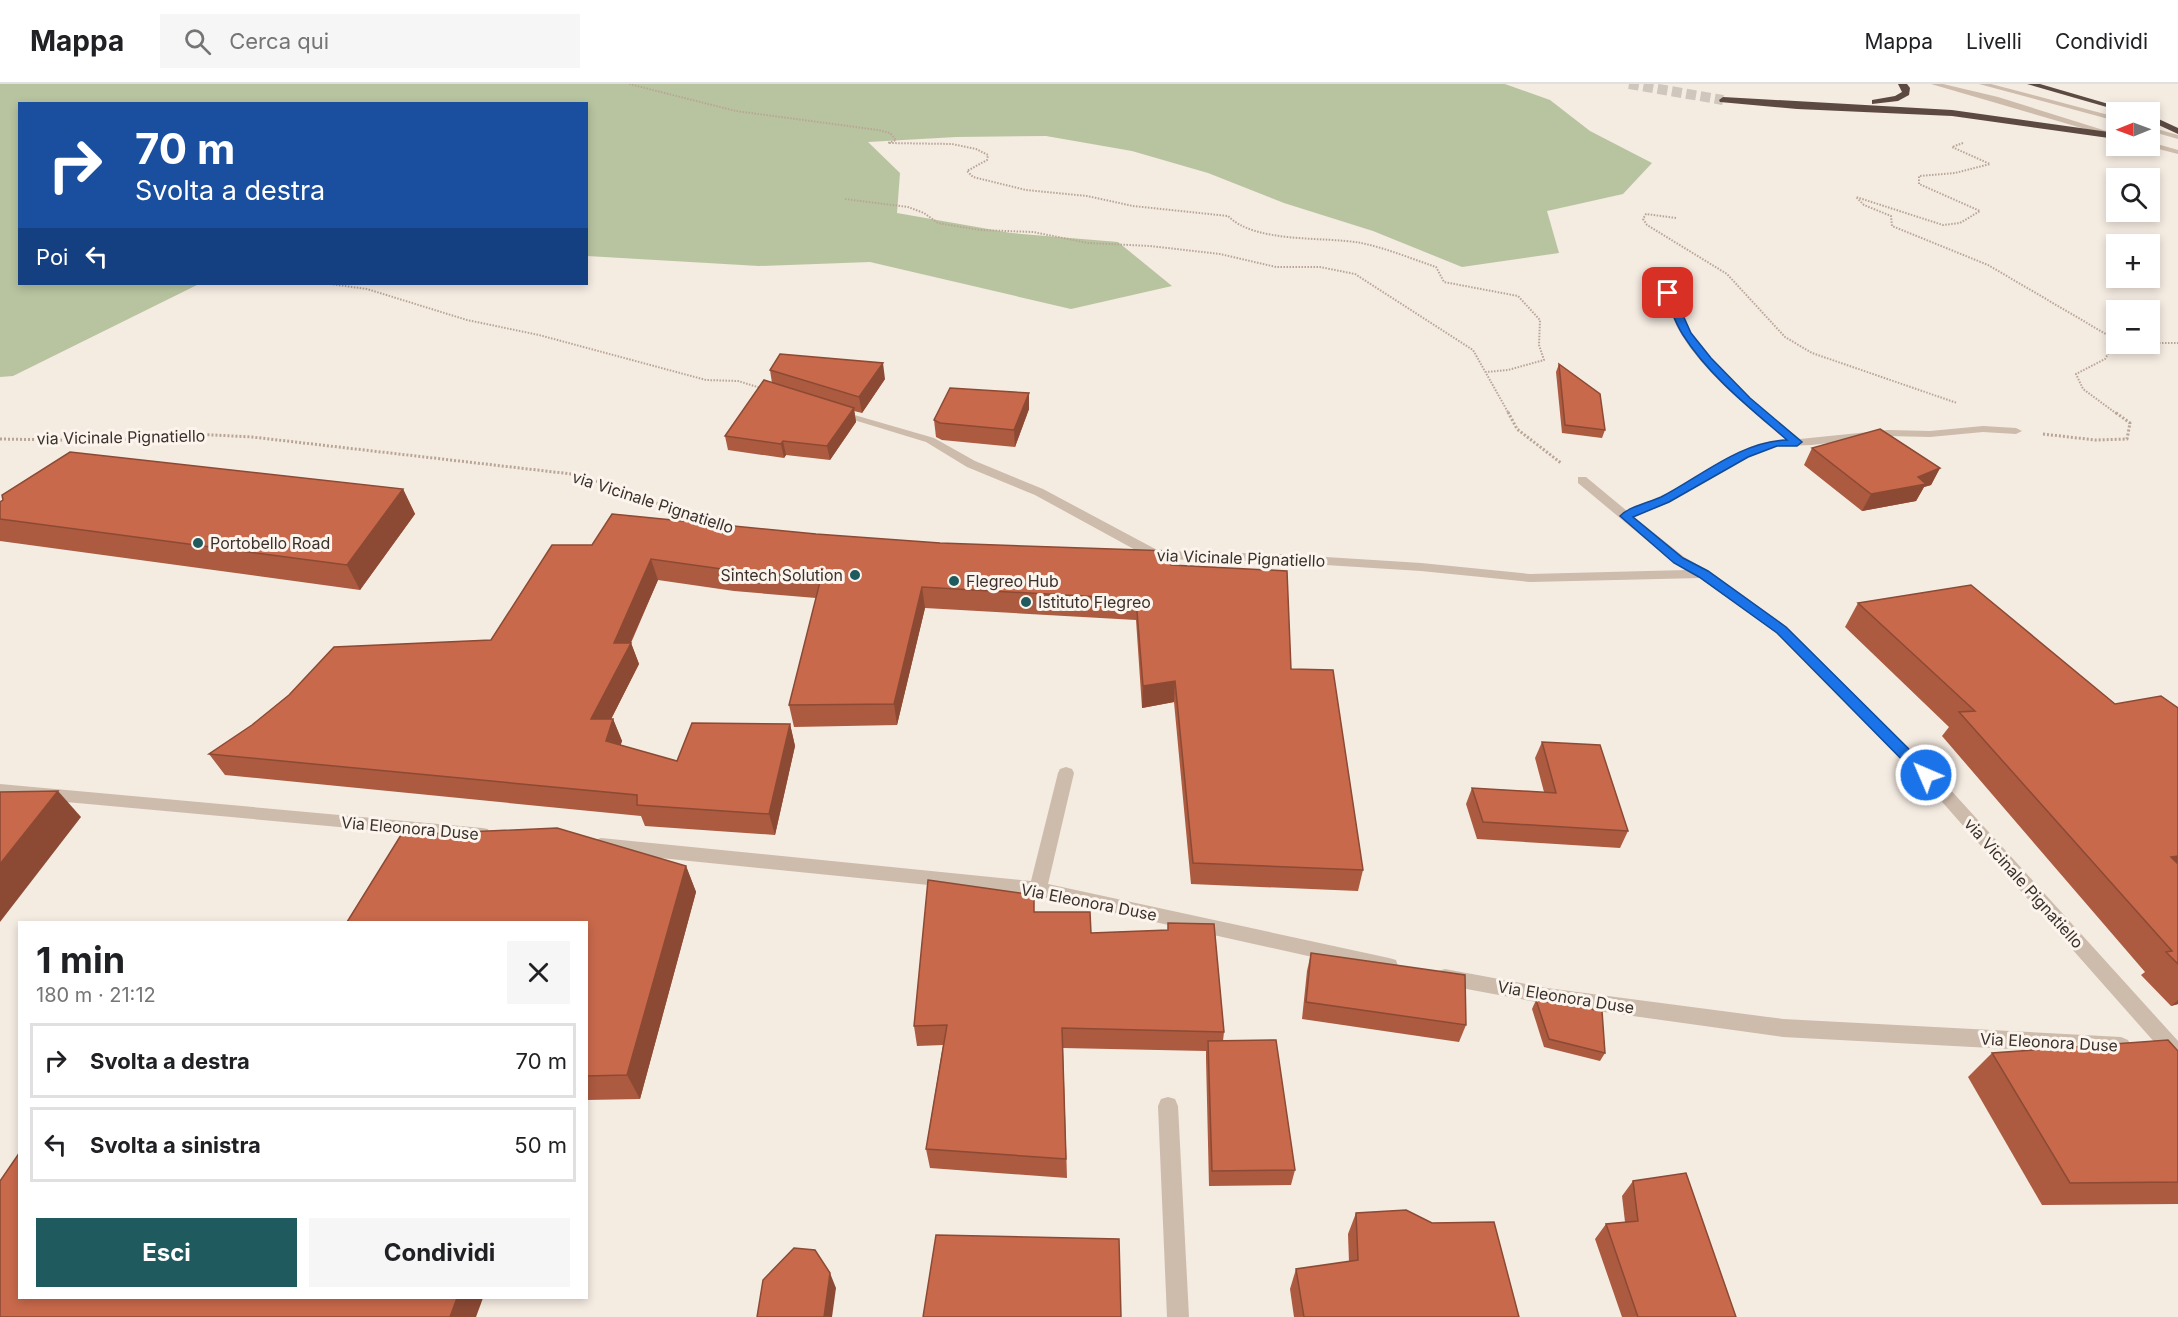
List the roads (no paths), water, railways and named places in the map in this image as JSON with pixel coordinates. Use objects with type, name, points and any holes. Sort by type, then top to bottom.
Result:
[{"type":"highway","points":[[1797,106],[1887,101],[1906,93],[1906,88],[1902,84]]},
{"type":"highway","points":[[2031,84],[2106,105]]},
{"type":"highway","points":[[1723,100],[1952,113],[2106,135]]},
{"type":"highway","points":[[2160,122],[2178,128]]},
{"type":"street","points":[[1935,84],[1995,99],[2106,133]]},
{"type":"street","points":[[1983,84],[2106,116]]},
{"type":"street","points":[[2160,132],[2178,137]]},
{"type":"street","points":[[2160,147],[2178,152]]},
{"type":"street","points":[[1662,278],[1686,334],[1747,400],[1797,442]]},
{"type":"street","points":[[830,411],[930,440],[971,464],[1039,492],[1156,555]]},
{"type":"street","points":[[1625,516],[1665,500],[1744,455],[1776,443],[1888,433],[2016,431]]},
{"type":"street","name":"via Vicinale Pignatiello","points":[[1582,480],[1678,560],[1704,574],[1782,630],[1942,791],[2175,1052]]},
{"type":"street","name":"via Vicinale Pignatiello","points":[[1121,554],[1338,562],[1421,567],[1530,578],[1704,574]]},
{"type":"street","points":[[1038,889],[1066,773]]},
{"type":"street","name":"Via Eleonora Duse","points":[[0,790],[498,836]]},
{"type":"street","name":"Via Eleonora Duse","points":[[580,843],[1038,889],[1406,969]]},
{"type":"street","name":"Via Eleonora Duse","points":[[1429,974],[1546,996],[1783,1028],[2143,1047],[2175,1052]]},
{"type":"street","points":[[1168,1106],[1178,1317]]},
{"type":"tunnel","points":[[1629,84],[1723,100]]},
{"type":"place","name":"Portobello Road","points":[[198,543]]},
{"type":"place","name":"Sintech Solution","points":[[855,575]]},
{"type":"place","name":"Flegreo Hub","points":[[954,581]]},
{"type":"place","name":"Istituto Flegreo","points":[[1026,602]]}]
